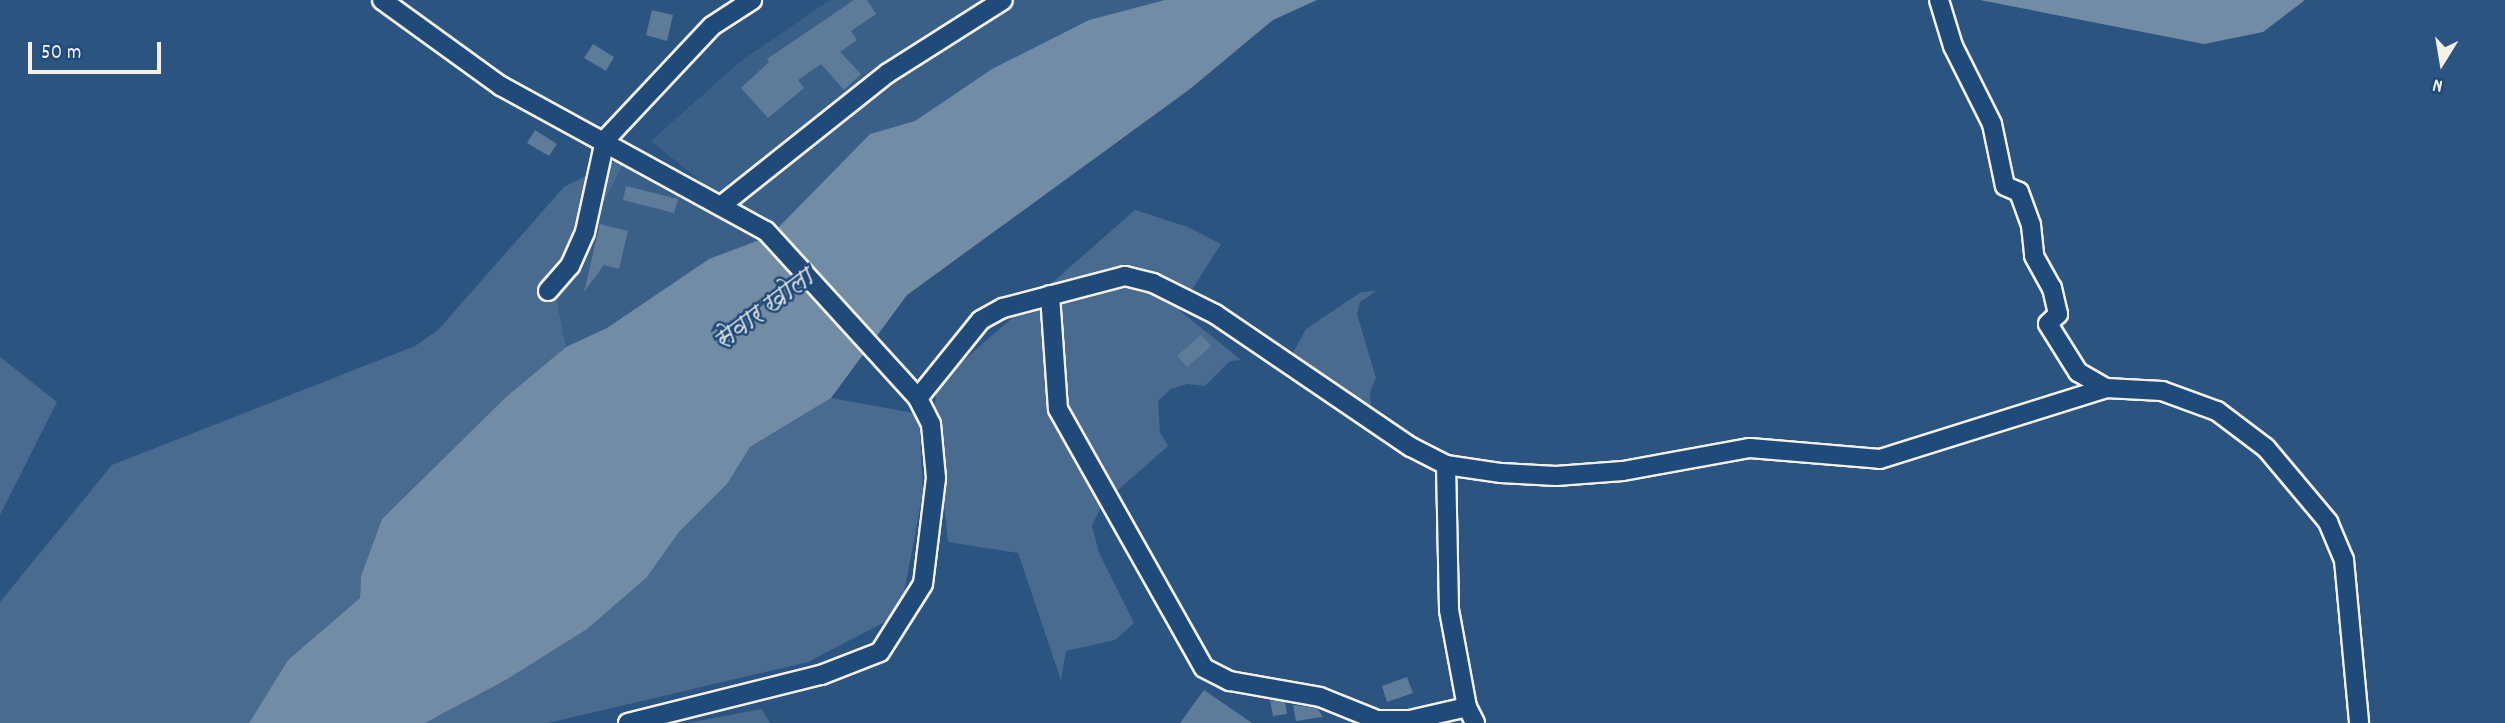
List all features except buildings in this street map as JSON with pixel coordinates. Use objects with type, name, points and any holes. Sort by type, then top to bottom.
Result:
[{"type":"street","points":[[382,0],[501,86],[605,140],[766,231],[918,398],[931,424],[936,478],[923,584],[880,652],[821,676],[628,723]]},
{"type":"street","points":[[548,291],[570,266],[585,232],[605,140],[712,26],[752,0]]},
{"type":"street","points":[[722,205],[888,73],[1003,0]]},
{"type":"street","points":[[1939,0],[1953,46],[1992,124],[2005,186],[2019,192],[2031,225],[2034,256],[2052,288],[2057,314],[2048,324],[2078,372],[2106,388]]},
{"type":"street","points":[[918,398],[981,320],[1003,308],[1125,276],[1153,283],[1215,314],[1376,426],[1446,465],[1556,476],[1623,471],[1750,448],[1880,459],[2106,388],[2162,391],[2217,411],[2266,448],[2301,486],[2328,522],[2344,560],[2359,723]]},
{"type":"street","points":[[1050,295],[1058,409],[1205,668],[1230,681],[1320,697],[1377,720],[1471,715],[1449,610],[1446,465]]},
{"type":"shaded area","points":[[830,0],[1165,0],[1089,20],[992,69],[915,121],[870,134],[770,236],[709,259],[607,328],[566,347],[556,296],[628,155],[766,233],[651,141],[741,61]]},
{"type":"shaded area","points":[[628,155],[556,296],[566,347],[506,397],[382,519],[361,576],[360,598],[288,660],[249,723],[0,723],[0,602],[112,465],[415,346],[438,330],[564,187]]},
{"type":"shaded area","points":[[1135,210],[1188,227],[1221,244],[1179,310],[1241,360],[1230,361],[1205,386],[1187,384],[1171,389],[1158,401],[1160,432],[1168,446],[1102,504],[1092,526],[1099,553],[1134,623],[1115,640],[1066,651],[1061,680],[1018,553],[948,542],[934,407],[938,383]]},
{"type":"shaded area","points":[[1376,291],[1360,302],[1357,314],[1376,378],[1370,392],[1371,408],[1340,399],[1293,353],[1306,329],[1361,292]]},
{"type":"shaded area","points":[[0,357],[57,402],[0,515]]},
{"type":"shaded area","points":[[831,398],[919,414],[923,492],[900,614],[808,662],[548,723],[425,723],[504,681],[647,577],[679,532],[727,484],[750,447]]},
{"type":"shaded area","points":[[762,709],[770,723],[687,723]]},
{"type":"water","name":"सेवार खोला","points":[[1165,0],[1317,0],[1273,20],[1190,89],[907,295],[831,398],[750,447],[727,484],[679,532],[647,577],[587,629],[504,681],[425,723],[249,723],[288,660],[360,598],[361,576],[382,519],[506,397],[566,347],[607,328],[709,259],[770,236],[870,134],[915,121],[992,69],[1089,20]]},
{"type":"water","points":[[1980,0],[2305,0],[2263,32],[2204,44]]}]
